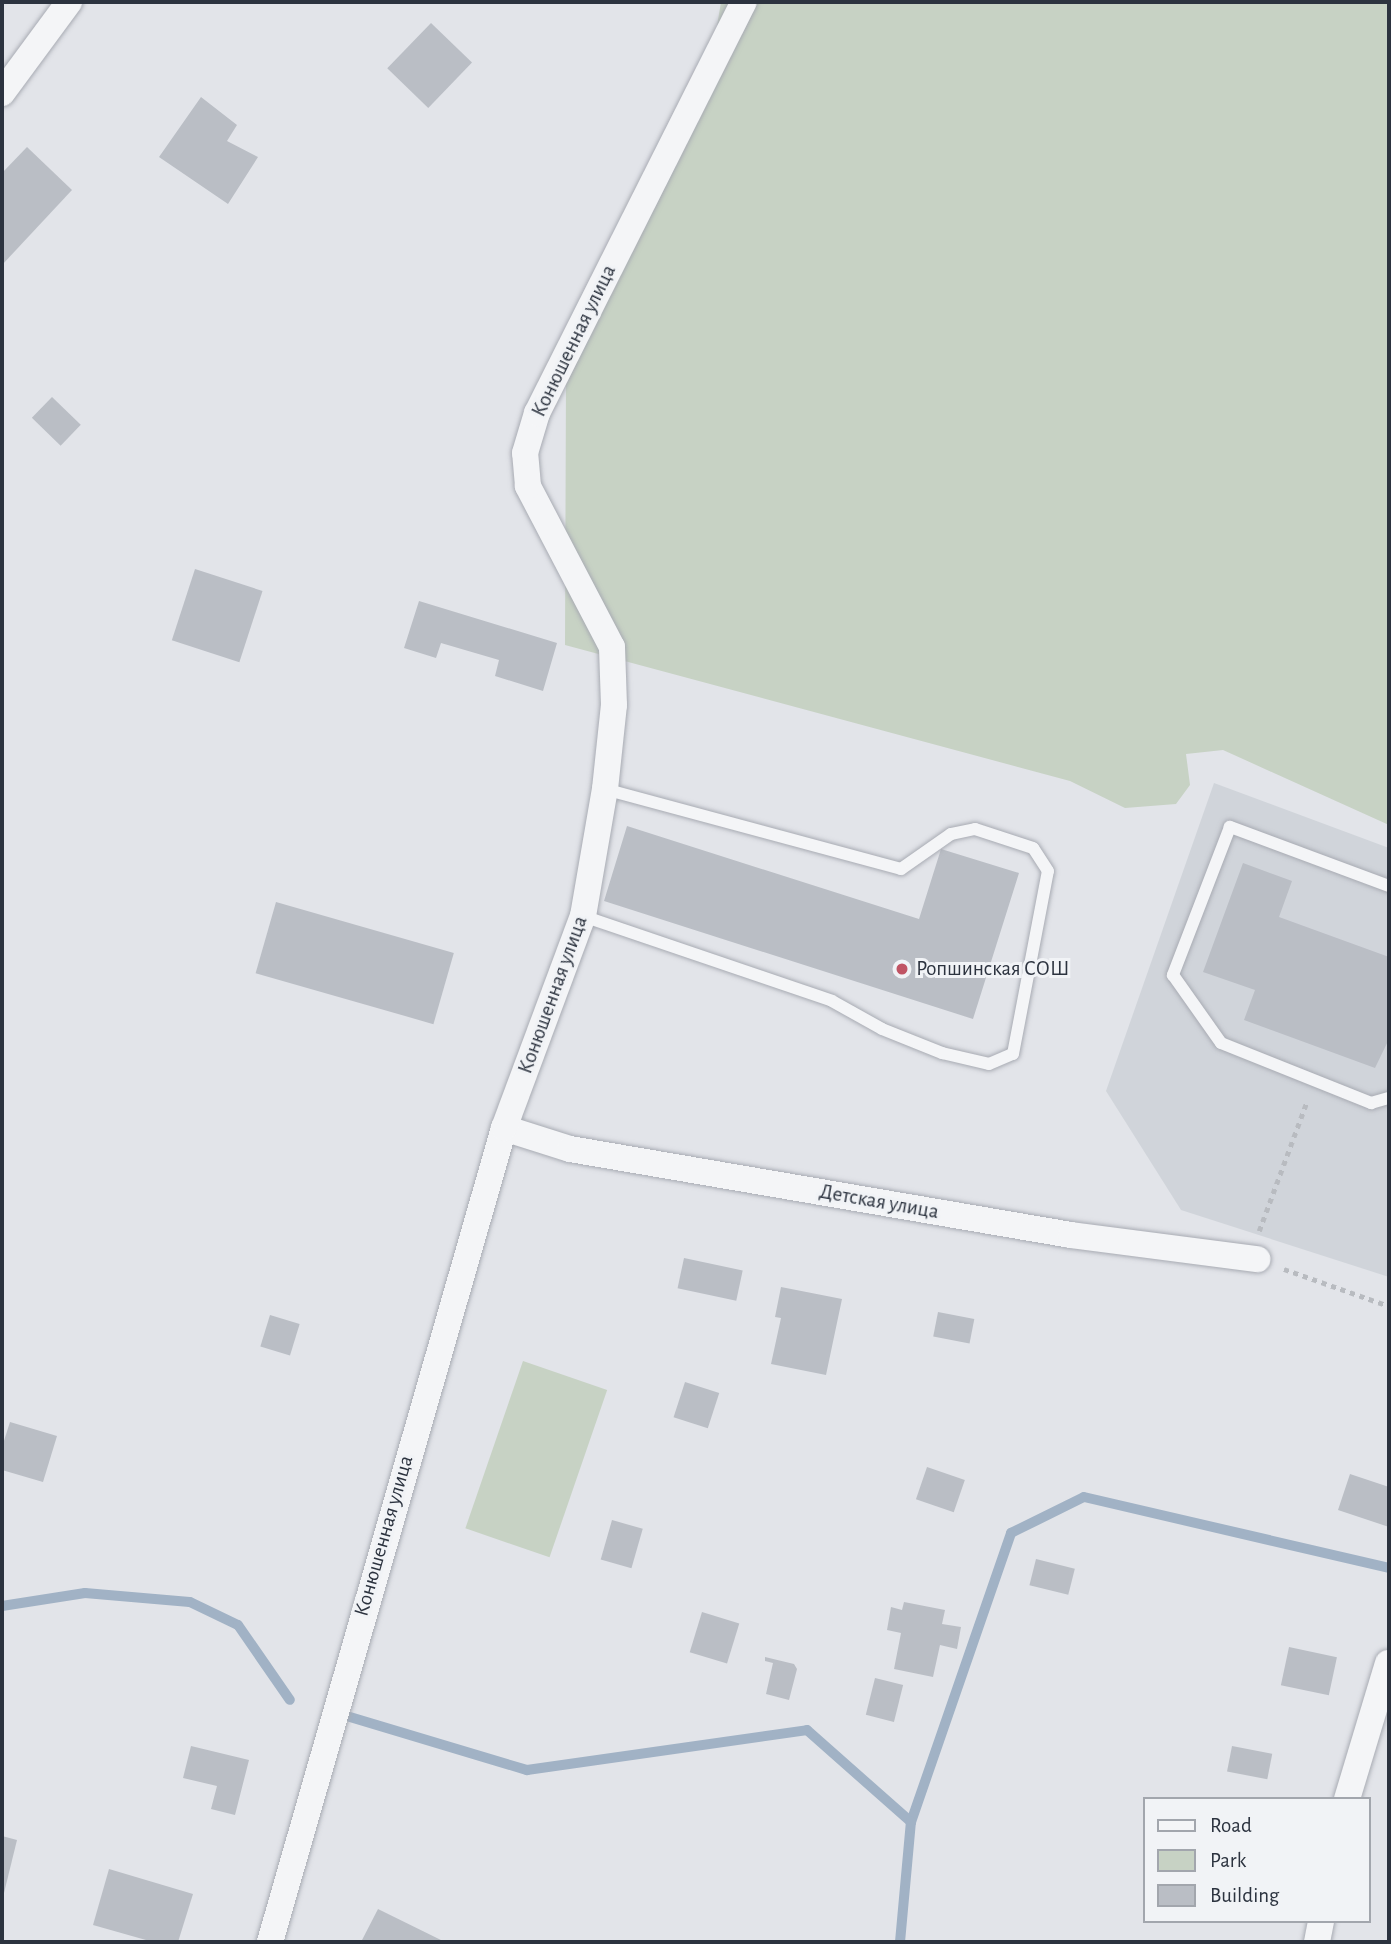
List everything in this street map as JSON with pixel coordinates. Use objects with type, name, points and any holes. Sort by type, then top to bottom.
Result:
[{"type":"street","points":[[2,93],[69,2]]},
{"type":"street","name":"Конюшенная улица","points":[[270,1942],[504,1128],[583,916],[605,789],[614,705],[612,647],[528,486],[525,453],[537,413],[744,2]]},
{"type":"street","name":"Детская улица","points":[[504,1128],[570,1149],[1071,1235],[1253,1259]]},
{"type":"street","points":[[1348,1797],[1388,1663]]},
{"type":"street","points":[[1317,1942],[1321,1923]]},
{"type":"lane","points":[[583,916],[832,1001],[881,1029],[942,1053],[989,1064],[1013,1054],[1048,871],[1033,848],[975,829],[951,834],[901,869],[605,789]]},
{"type":"lane","points":[[1389,886],[1230,827],[1173,975],[1221,1043],[1371,1103],[1389,1098]]},
{"type":"path","points":[[1315,1080],[1253,1259],[1389,1306]]},
{"type":"shaded area","points":[[1214,783],[1389,848],[1389,1277],[1181,1210],[1106,1091]]},
{"type":"green space","points":[[721,2],[1389,2],[1389,825],[1223,750],[1186,754],[1190,785],[1176,804],[1125,808],[1070,781],[565,645],[566,376],[716,32]]},
{"type":"green space","points":[[523,1361],[607,1390],[550,1557],[465,1528]]},
{"type":"building","points":[[431,23],[472,63],[428,108],[387,68]]},
{"type":"building","points":[[201,97],[237,125],[227,141],[258,157],[228,204],[159,157]]},
{"type":"building","points":[[27,147],[72,190],[2,265],[2,173]]},
{"type":"building","points":[[52,397],[81,425],[61,446],[32,418]]},
{"type":"building","points":[[195,569],[263,591],[239,662],[172,640]]},
{"type":"building","points":[[419,601],[557,643],[543,691],[495,676],[499,660],[441,643],[436,658],[404,648]]},
{"type":"building","name":"Ропшинская СОШ","points":[[627,826],[919,919],[941,849],[1019,873],[973,1019],[604,901]]},
{"type":"building","points":[[1243,863],[1292,881],[1279,917],[1389,957],[1389,1039],[1375,1068],[1244,1020],[1255,990],[1203,972]]},
{"type":"building","points":[[276,902],[454,953],[433,1024],[256,973]]},
{"type":"building","points":[[684,1258],[743,1270],[736,1301],[678,1288]]},
{"type":"building","points":[[781,1287],[842,1299],[826,1375],[771,1364],[781,1318],[775,1317]]},
{"type":"building","points":[[938,1312],[974,1319],[970,1344],[933,1337]]},
{"type":"building","points":[[270,1315],[300,1324],[290,1356],[260,1347]]},
{"type":"building","points":[[685,1382],[719,1393],[708,1428],[674,1417]]},
{"type":"building","points":[[10,1422],[57,1436],[43,1482],[2,1470],[2,1447]]},
{"type":"building","points":[[927,1467],[965,1480],[954,1512],[916,1499]]},
{"type":"building","points":[[1350,1474],[1389,1487],[1389,1527],[1338,1510]]},
{"type":"building","points":[[612,1520],[643,1529],[631,1568],[601,1559]]},
{"type":"building","points":[[1036,1559],[1075,1569],[1068,1595],[1029,1585]]},
{"type":"building","points":[[904,1602],[945,1610],[942,1624],[961,1627],[957,1649],[940,1645],[933,1677],[894,1669],[901,1633],[887,1630],[891,1607],[902,1610]]},
{"type":"building","points":[[702,1612],[739,1623],[727,1664],[690,1652]]},
{"type":"building","points":[[1289,1647],[1337,1657],[1329,1695],[1281,1685]]},
{"type":"building","points":[[765,1657],[794,1664],[797,1669],[789,1700],[766,1694],[773,1663],[765,1661]]},
{"type":"building","points":[[875,1678],[903,1685],[894,1722],[866,1715]]},
{"type":"building","points":[[191,1746],[249,1760],[235,1815],[211,1809],[217,1786],[183,1778]]},
{"type":"building","points":[[1232,1746],[1272,1754],[1267,1779],[1227,1772]]},
{"type":"building","points":[[2,1836],[17,1840],[3,1897],[2,1896]]},
{"type":"building","points":[[109,1869],[193,1894],[178,1942],[153,1942],[93,1925]]},
{"type":"building","points":[[378,1909],[445,1942],[361,1942]]},
{"type":"waterway","points":[[350,1717],[527,1770],[807,1730],[911,1822],[1011,1533],[1084,1497],[1389,1568]]},
{"type":"waterway","points":[[2,1606],[85,1593],[190,1602],[238,1625],[290,1700]]},
{"type":"waterway","points":[[900,1942],[911,1822]]},
{"type":"place","name":"Ропшинская СОШ","points":[[902,969]]}]
